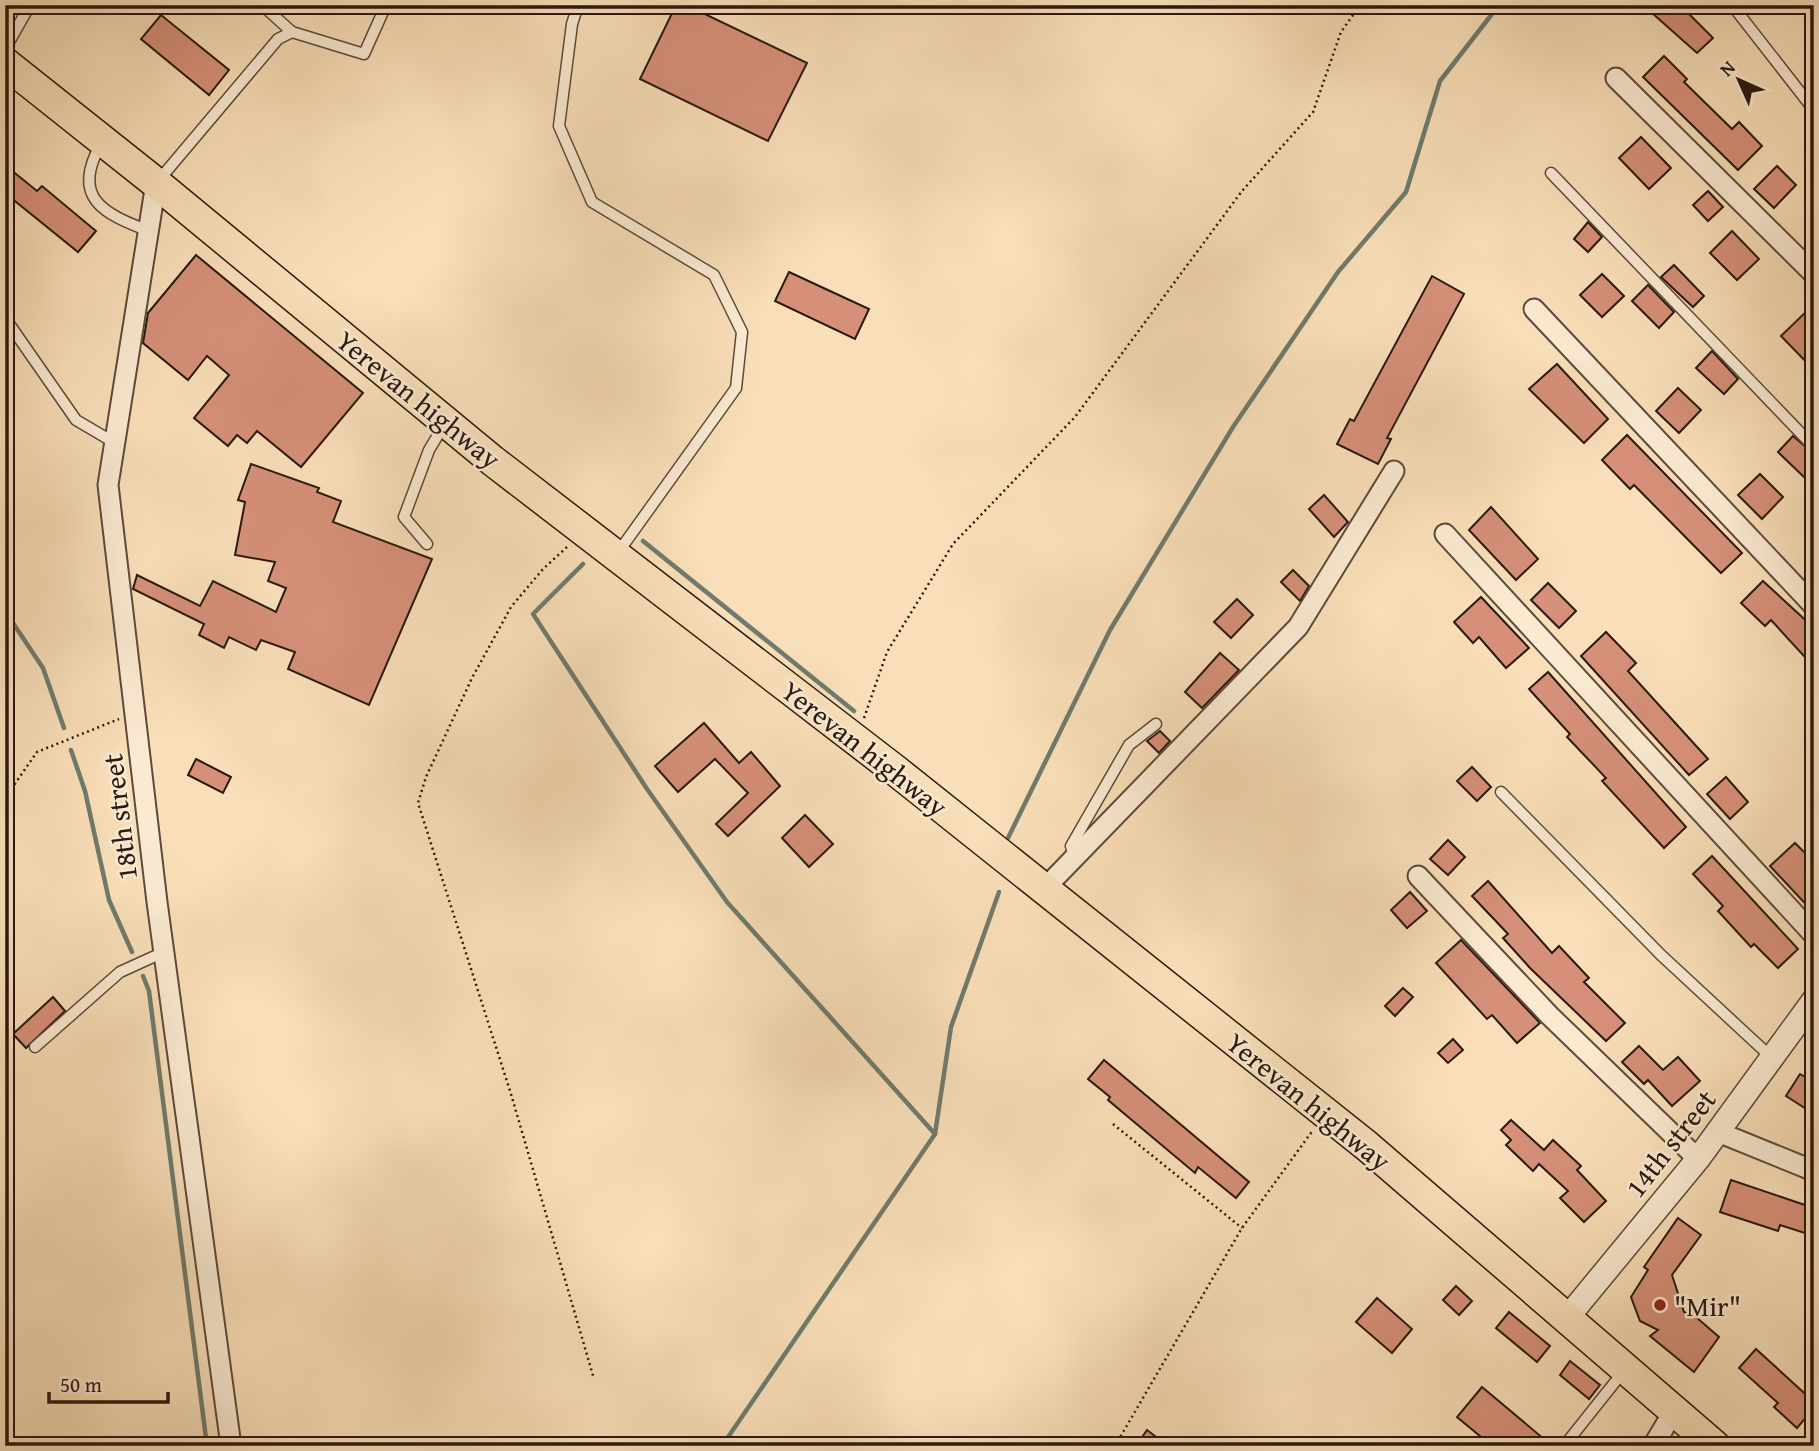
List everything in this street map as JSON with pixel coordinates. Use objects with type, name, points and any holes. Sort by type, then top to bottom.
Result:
[{"type":"main road","name":"Yerevan highway","points":[[9,66],[446,421],[1045,888],[1326,1114],[1715,1446]]},
{"type":"street","points":[[1616,78],[1814,274]]},
{"type":"street","name":"18th street","points":[[156,183],[108,485],[164,952],[231,1446]]},
{"type":"street","points":[[1534,309],[1814,606]]},
{"type":"street","points":[[1045,888],[1298,627],[1394,471]]},
{"type":"street","points":[[1445,534],[1814,935]]},
{"type":"street","points":[[1418,876],[1549,1015],[1698,1159]]},
{"type":"street","name":"14th street","points":[[1567,1318],[1698,1159],[1814,1000]]},
{"type":"street","points":[[1718,1132],[1814,1171]]},
{"type":"street","points":[[1653,1446],[1675,1411]]},
{"type":"lane","points":[[9,66],[30,5]]},
{"type":"lane","points":[[262,5],[269,8],[292,32],[364,54],[386,5]]},
{"type":"lane","points":[[578,5],[572,24],[559,126],[593,202],[714,275],[742,332],[736,388],[616,554]]},
{"type":"lane","points":[[1732,5],[1814,110]]},
{"type":"lane","points":[[156,183],[278,39],[292,32]]},
{"type":"lane","points":[[103,140],[92,159],[92,198],[100,209],[114,218],[150,231]]},
{"type":"lane","points":[[1551,173],[1814,447]]},
{"type":"lane","points":[[5,318],[76,420],[115,443]]},
{"type":"lane","points":[[427,544],[404,517],[429,450],[446,421]]},
{"type":"lane","points":[[1074,859],[1071,846],[1129,746],[1156,724]]},
{"type":"lane","points":[[1501,792],[1661,955],[1772,1058]]},
{"type":"lane","points":[[36,1047],[120,972],[164,952]]},
{"type":"lane","points":[[1564,1446],[1625,1369]]},
{"type":"path","points":[[856,741],[887,652],[953,544],[1075,418],[1242,191],[1313,112],[1341,32],[1360,5]]},
{"type":"path","points":[[585,531],[543,569],[511,607],[426,777],[418,803],[511,1094],[594,1379]]},
{"type":"path","points":[[5,798],[37,752],[135,714]]},
{"type":"path","points":[[1115,1446],[1242,1228],[1293,1154],[1326,1114]]},
{"type":"path","points":[[1113,1124],[1242,1228]]},
{"type":"building","points":[[676,5],[686,5],[807,63],[768,141],[640,79]]},
{"type":"building","points":[[1643,5],[1700,5],[1690,15],[1713,38],[1697,53]]},
{"type":"building","points":[[161,15],[229,70],[209,95],[141,39]]},
{"type":"building","points":[[1664,56],[1687,79],[1684,82],[1732,129],[1739,122],[1762,146],[1738,170],[1643,77]]},
{"type":"building","points":[[1641,137],[1671,168],[1649,189],[1619,158]]},
{"type":"building","points":[[5,165],[37,191],[42,186],[96,231],[78,252],[5,193]]},
{"type":"building","points":[[1777,166],[1796,185],[1774,208],[1754,189]]},
{"type":"building","points":[[1708,191],[1723,207],[1708,221],[1693,205]]},
{"type":"building","points":[[1588,222],[1602,237],[1588,252],[1574,239]]},
{"type":"building","points":[[1732,231],[1759,259],[1737,280],[1710,253]]},
{"type":"building","points":[[196,255],[363,393],[301,467],[257,431],[247,443],[237,435],[228,446],[194,418],[229,375],[207,356],[188,380],[143,343],[148,313]]},
{"type":"building","points":[[1674,265],[1704,296],[1693,307],[1661,277]]},
{"type":"building","points":[[789,272],[869,309],[855,339],[775,301]]},
{"type":"building","points":[[1602,274],[1624,296],[1602,317],[1580,295]]},
{"type":"building","points":[[1432,276],[1464,294],[1387,438],[1391,439],[1378,464],[1337,444],[1350,419],[1354,421]]},
{"type":"building","points":[[1648,285],[1674,312],[1659,328],[1632,301]]},
{"type":"building","points":[[1814,304],[1814,370],[1781,336]]},
{"type":"building","points":[[1712,351],[1738,379],[1724,394],[1696,368]]},
{"type":"building","points":[[1557,364],[1608,419],[1584,443],[1529,389]]},
{"type":"building","points":[[1678,388],[1701,410],[1679,433],[1656,411]]},
{"type":"building","points":[[1627,435],[1742,553],[1721,573],[1634,485],[1630,489],[1602,460]]},
{"type":"building","points":[[1793,436],[1814,454],[1814,470],[1806,479],[1778,452]]},
{"type":"building","points":[[251,464],[319,488],[317,492],[341,501],[333,522],[432,559],[369,705],[288,669],[295,652],[261,640],[256,650],[229,637],[224,648],[199,635],[204,624],[133,589],[137,575],[200,606],[213,581],[276,612],[286,588],[268,581],[275,562],[235,555],[245,502],[238,500]]},
{"type":"building","points":[[1760,474],[1783,497],[1762,519],[1738,495]]},
{"type":"building","points":[[1324,495],[1348,522],[1334,537],[1309,509]]},
{"type":"building","points":[[1491,507],[1538,559],[1516,580],[1469,530]]},
{"type":"building","points":[[1293,570],[1309,586],[1300,601],[1281,582]]},
{"type":"building","points":[[1763,581],[1814,628],[1814,667],[1771,620],[1765,626],[1741,603]]},
{"type":"building","points":[[1548,583],[1576,611],[1559,628],[1531,600]]},
{"type":"building","points":[[1481,597],[1529,648],[1506,668],[1479,637],[1473,643],[1454,622]]},
{"type":"building","points":[[1237,599],[1253,615],[1231,638],[1214,622]]},
{"type":"building","points":[[1606,632],[1636,663],[1628,671],[1708,759],[1689,775],[1581,656]]},
{"type":"building","points":[[1220,653],[1239,670],[1202,708],[1185,692]]},
{"type":"building","points":[[1548,672],[1686,827],[1664,848],[1602,781],[1606,778],[1567,737],[1570,734],[1529,689]]},
{"type":"building","points":[[704,723],[739,763],[751,752],[780,786],[728,836],[716,824],[748,793],[715,759],[678,792],[655,766]]},
{"type":"building","points":[[1160,731],[1170,741],[1159,753],[1147,741]]},
{"type":"building","points":[[196,759],[231,777],[223,793],[188,775]]},
{"type":"building","points":[[1472,767],[1491,787],[1477,801],[1457,781]]},
{"type":"building","points":[[1726,777],[1748,802],[1730,819],[1707,794]]},
{"type":"building","points":[[805,815],[833,844],[809,867],[782,838]]},
{"type":"building","points":[[1448,840],[1465,857],[1448,875],[1430,859]]},
{"type":"building","points":[[1795,843],[1814,862],[1814,913],[1770,866]]},
{"type":"building","points":[[1712,856],[1798,949],[1778,968],[1754,944],[1751,947],[1718,911],[1723,906],[1693,874]]},
{"type":"building","points":[[1488,881],[1552,953],[1559,946],[1589,978],[1584,982],[1625,1023],[1606,1041],[1530,968],[1503,938],[1508,934],[1472,896]]},
{"type":"building","points":[[1410,892],[1427,911],[1407,928],[1391,910]]},
{"type":"building","points":[[1461,940],[1540,1023],[1517,1043],[1492,1015],[1487,1019],[1436,963]]},
{"type":"building","points":[[1403,988],[1413,997],[1395,1016],[1385,1006]]},
{"type":"building","points":[[53,997],[65,1011],[26,1048],[13,1034]]},
{"type":"building","points":[[1453,1039],[1463,1050],[1448,1063],[1438,1053]]},
{"type":"building","points":[[1639,1046],[1663,1070],[1678,1057],[1700,1081],[1672,1106],[1648,1080],[1644,1084],[1622,1062]]},
{"type":"building","points":[[1104,1060],[1249,1182],[1236,1198],[1198,1167],[1195,1173],[1108,1100],[1110,1097],[1088,1079]]},
{"type":"building","points":[[1800,1074],[1814,1082],[1814,1114],[1786,1096]]},
{"type":"building","points":[[1511,1120],[1544,1150],[1553,1140],[1581,1166],[1577,1170],[1606,1201],[1584,1222],[1560,1198],[1568,1191],[1539,1164],[1533,1171],[1506,1145],[1511,1140],[1501,1130]]},
{"type":"building","points":[[1731,1180],[1814,1208],[1814,1236],[1780,1225],[1778,1231],[1720,1212]]},
{"type":"building","points":[[1678,1218],[1701,1235],[1672,1275],[1684,1312],[1696,1317],[1719,1337],[1694,1372],[1650,1336],[1658,1330],[1640,1321],[1631,1297],[1648,1270],[1644,1267]]},
{"type":"building","points":[[1456,1286],[1472,1301],[1459,1315],[1443,1300]]},
{"type":"building","points":[[1377,1298],[1412,1329],[1392,1353],[1356,1322]]},
{"type":"building","points":[[1509,1312],[1550,1346],[1537,1362],[1496,1328]]},
{"type":"building","points":[[1756,1349],[1814,1402],[1814,1408],[1797,1428],[1774,1407],[1778,1403],[1739,1368]]},
{"type":"building","points":[[1570,1361],[1600,1385],[1589,1399],[1560,1375]]},
{"type":"building","points":[[1482,1387],[1544,1439],[1538,1446],[1492,1446],[1457,1417]]},
{"type":"building","points":[[1147,1430],[1168,1446],[1136,1446]]},
{"type":"waterway","points":[[1008,838],[1110,630],[1233,427],[1338,272],[1406,192],[1440,81],[1499,5]]},
{"type":"waterway","points":[[643,541],[854,711]]},
{"type":"waterway","points":[[583,564],[533,614],[647,789],[727,902],[935,1134]]},
{"type":"waterway","points":[[5,611],[43,668],[64,728]]},
{"type":"waterway","points":[[71,750],[85,791],[109,900],[132,952]]},
{"type":"waterway","points":[[722,1446],[935,1134],[951,1027],[999,892]]},
{"type":"waterway","points":[[143,976],[149,991],[207,1446]]},
{"type":"place","name":"\"Mir\"","points":[[1660,1305]]}]
